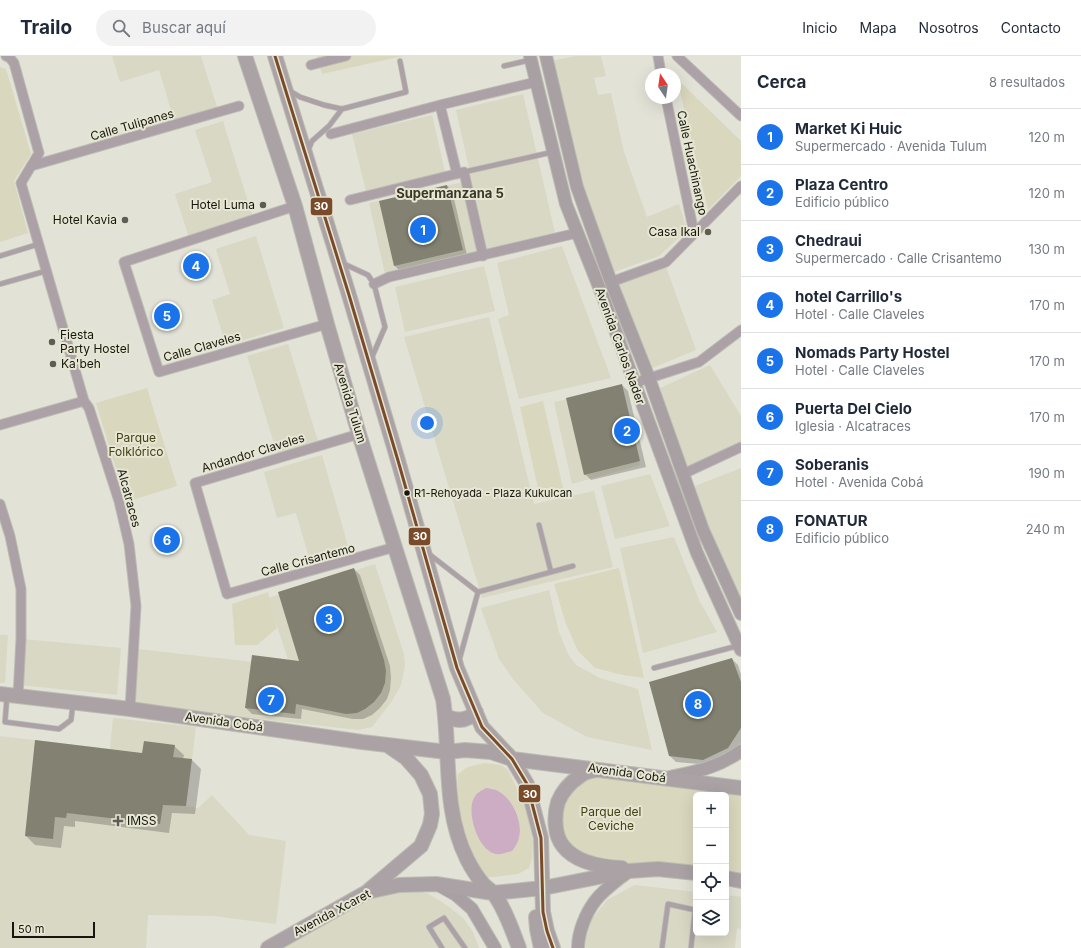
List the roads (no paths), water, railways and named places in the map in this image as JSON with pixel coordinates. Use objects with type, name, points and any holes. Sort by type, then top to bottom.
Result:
[{"type":"main road","name":"Avenida Tulum","points":[[245,56],[295,206],[327,324],[360,434],[444,699],[448,775],[452,809],[458,836],[467,859],[483,884],[493,893]]},
{"type":"main road","points":[[275,56],[369,362],[457,668],[482,727],[512,759],[527,784],[542,838],[543,912],[547,931],[553,948]]},
{"type":"main road","name":"Avenida Cobá","points":[[8,694],[447,752],[465,750],[491,752],[512,759],[741,788]]},
{"type":"main road","points":[[446,716],[456,720],[462,720],[472,716],[476,712]]},
{"type":"main road","points":[[367,892],[421,846],[430,825],[432,814],[430,794],[421,775],[406,758],[386,744]]},
{"type":"main road","points":[[599,769],[581,775],[568,786],[558,801],[556,818],[557,835],[563,846],[575,856],[606,867],[658,869],[693,874]]},
{"type":"main road","points":[[543,888],[629,871],[658,869]]},
{"type":"main road","points":[[729,879],[741,881]]},
{"type":"main road","name":"Avenida Xcaret","points":[[268,948],[367,892],[399,885],[436,884],[493,893],[543,888]]},
{"type":"main road","points":[[541,948],[536,916],[537,903],[543,888]]},
{"type":"main road","points":[[493,893],[507,917],[520,948]]},
{"type":"main road","points":[[509,948],[514,933]]},
{"type":"street","points":[[311,65],[346,56]]},
{"type":"street","points":[[530,58],[547,56]]},
{"type":"street","name":"Avenida Carlos Nader","points":[[547,56],[577,187],[611,282],[649,378],[703,530],[741,614]]},
{"type":"street","points":[[658,56],[660,68]]},
{"type":"street","points":[[677,56],[741,116]]},
{"type":"street","name":"Alcatraces","points":[[10,57],[14,63],[38,144],[39,153],[21,183],[84,401],[89,408],[120,501],[129,544],[136,606],[130,709]]},
{"type":"street","name":"Avenida Carlos Nader","points":[[530,58],[566,204],[697,554],[740,648]]},
{"type":"street","points":[[331,134],[440,105],[536,82]]},
{"type":"street","name":"Calle Huachinango","points":[[667,104],[694,233]]},
{"type":"street","points":[[440,105],[483,256]]},
{"type":"street","name":"Calle Tulipanes","points":[[32,166],[239,106]]},
{"type":"street","points":[[350,200],[460,173]]},
{"type":"street","name":"Calle Huachinango","points":[[611,282],[666,262],[741,186]]},
{"type":"street","name":"Calle Claveles","points":[[295,206],[124,262],[160,372],[327,324]]},
{"type":"street","points":[[374,284],[389,277],[577,233]]},
{"type":"street","points":[[634,383],[699,362],[741,330]]},
{"type":"street","points":[[0,425],[84,401]]},
{"type":"street","name":"Andandor Claveles","points":[[226,594],[195,483],[360,434]]},
{"type":"street","points":[[683,474],[741,447]]},
{"type":"street","points":[[0,504],[10,536],[21,589],[21,639],[8,694]]},
{"type":"street","name":"Calle Crisantemo","points":[[226,594],[395,547]]},
{"type":"street","points":[[665,778],[708,769],[728,760],[741,751]]},
{"type":"street","points":[[578,948],[578,941],[585,920],[596,900],[629,871]]},
{"type":"street","points":[[436,884],[456,895],[472,909],[496,948]]},
{"type":"lane","points":[[504,66],[530,58]]},
{"type":"lane","points":[[285,88],[300,97],[342,109],[406,92],[400,62]]},
{"type":"lane","points":[[306,155],[312,141],[329,126],[342,109]]},
{"type":"lane","points":[[460,173],[553,152]]},
{"type":"lane","points":[[0,256],[39,244]]},
{"type":"lane","points":[[339,262],[368,275],[374,284],[385,327],[369,362]]},
{"type":"lane","points":[[0,284],[46,272]]},
{"type":"lane","points":[[539,526],[551,572]]},
{"type":"lane","points":[[423,549],[478,592]]},
{"type":"lane","points":[[478,592],[573,566]]},
{"type":"lane","points":[[457,668],[478,592]]},
{"type":"lane","points":[[654,668],[740,648]]},
{"type":"lane","points":[[8,694],[5,722],[59,729],[71,720],[74,702]]},
{"type":"lane","points":[[662,948],[668,904],[695,910],[691,948]]},
{"type":"lane","points":[[442,948],[430,927],[444,918],[465,948]]},
{"type":"place","name":"Hotel Luma","points":[[263,205]]},
{"type":"place","name":"Hotel Kavia","points":[[125,220]]},
{"type":"place","name":"Market Ki Huic","points":[[423,230]]},
{"type":"place","name":"Casa Ikal","points":[[708,232]]},
{"type":"place","name":"hotel Carrillo's","points":[[196,266]]},
{"type":"place","name":"Nomads Party Hostel","points":[[167,316]]},
{"type":"place","name":"Fiesta Party Hostel","points":[[52,342]]},
{"type":"place","name":"Ka'beh","points":[[53,364]]},
{"type":"place","name":"Plaza Centro","points":[[627,431]]},
{"type":"place","name":"R1-Rehoyada - Plaza Kukulcan","points":[[407,493]]},
{"type":"place","name":"Puerta Del Cielo","points":[[167,540]]},
{"type":"place","name":"Chedraui","points":[[329,619]]},
{"type":"place","name":"Soberanis","points":[[271,700]]},
{"type":"place","name":"FONATUR","points":[[698,704]]},
{"type":"place","name":"IMSS","points":[[118,821]]},
{"type":"district","name":"Supermanzana 5","points":[[450,193]]},
{"type":"park label","name":"Parque Folklórico","points":[[136,445]]},
{"type":"park label","name":"Parque del Ceviche","points":[[611,819]]}]
